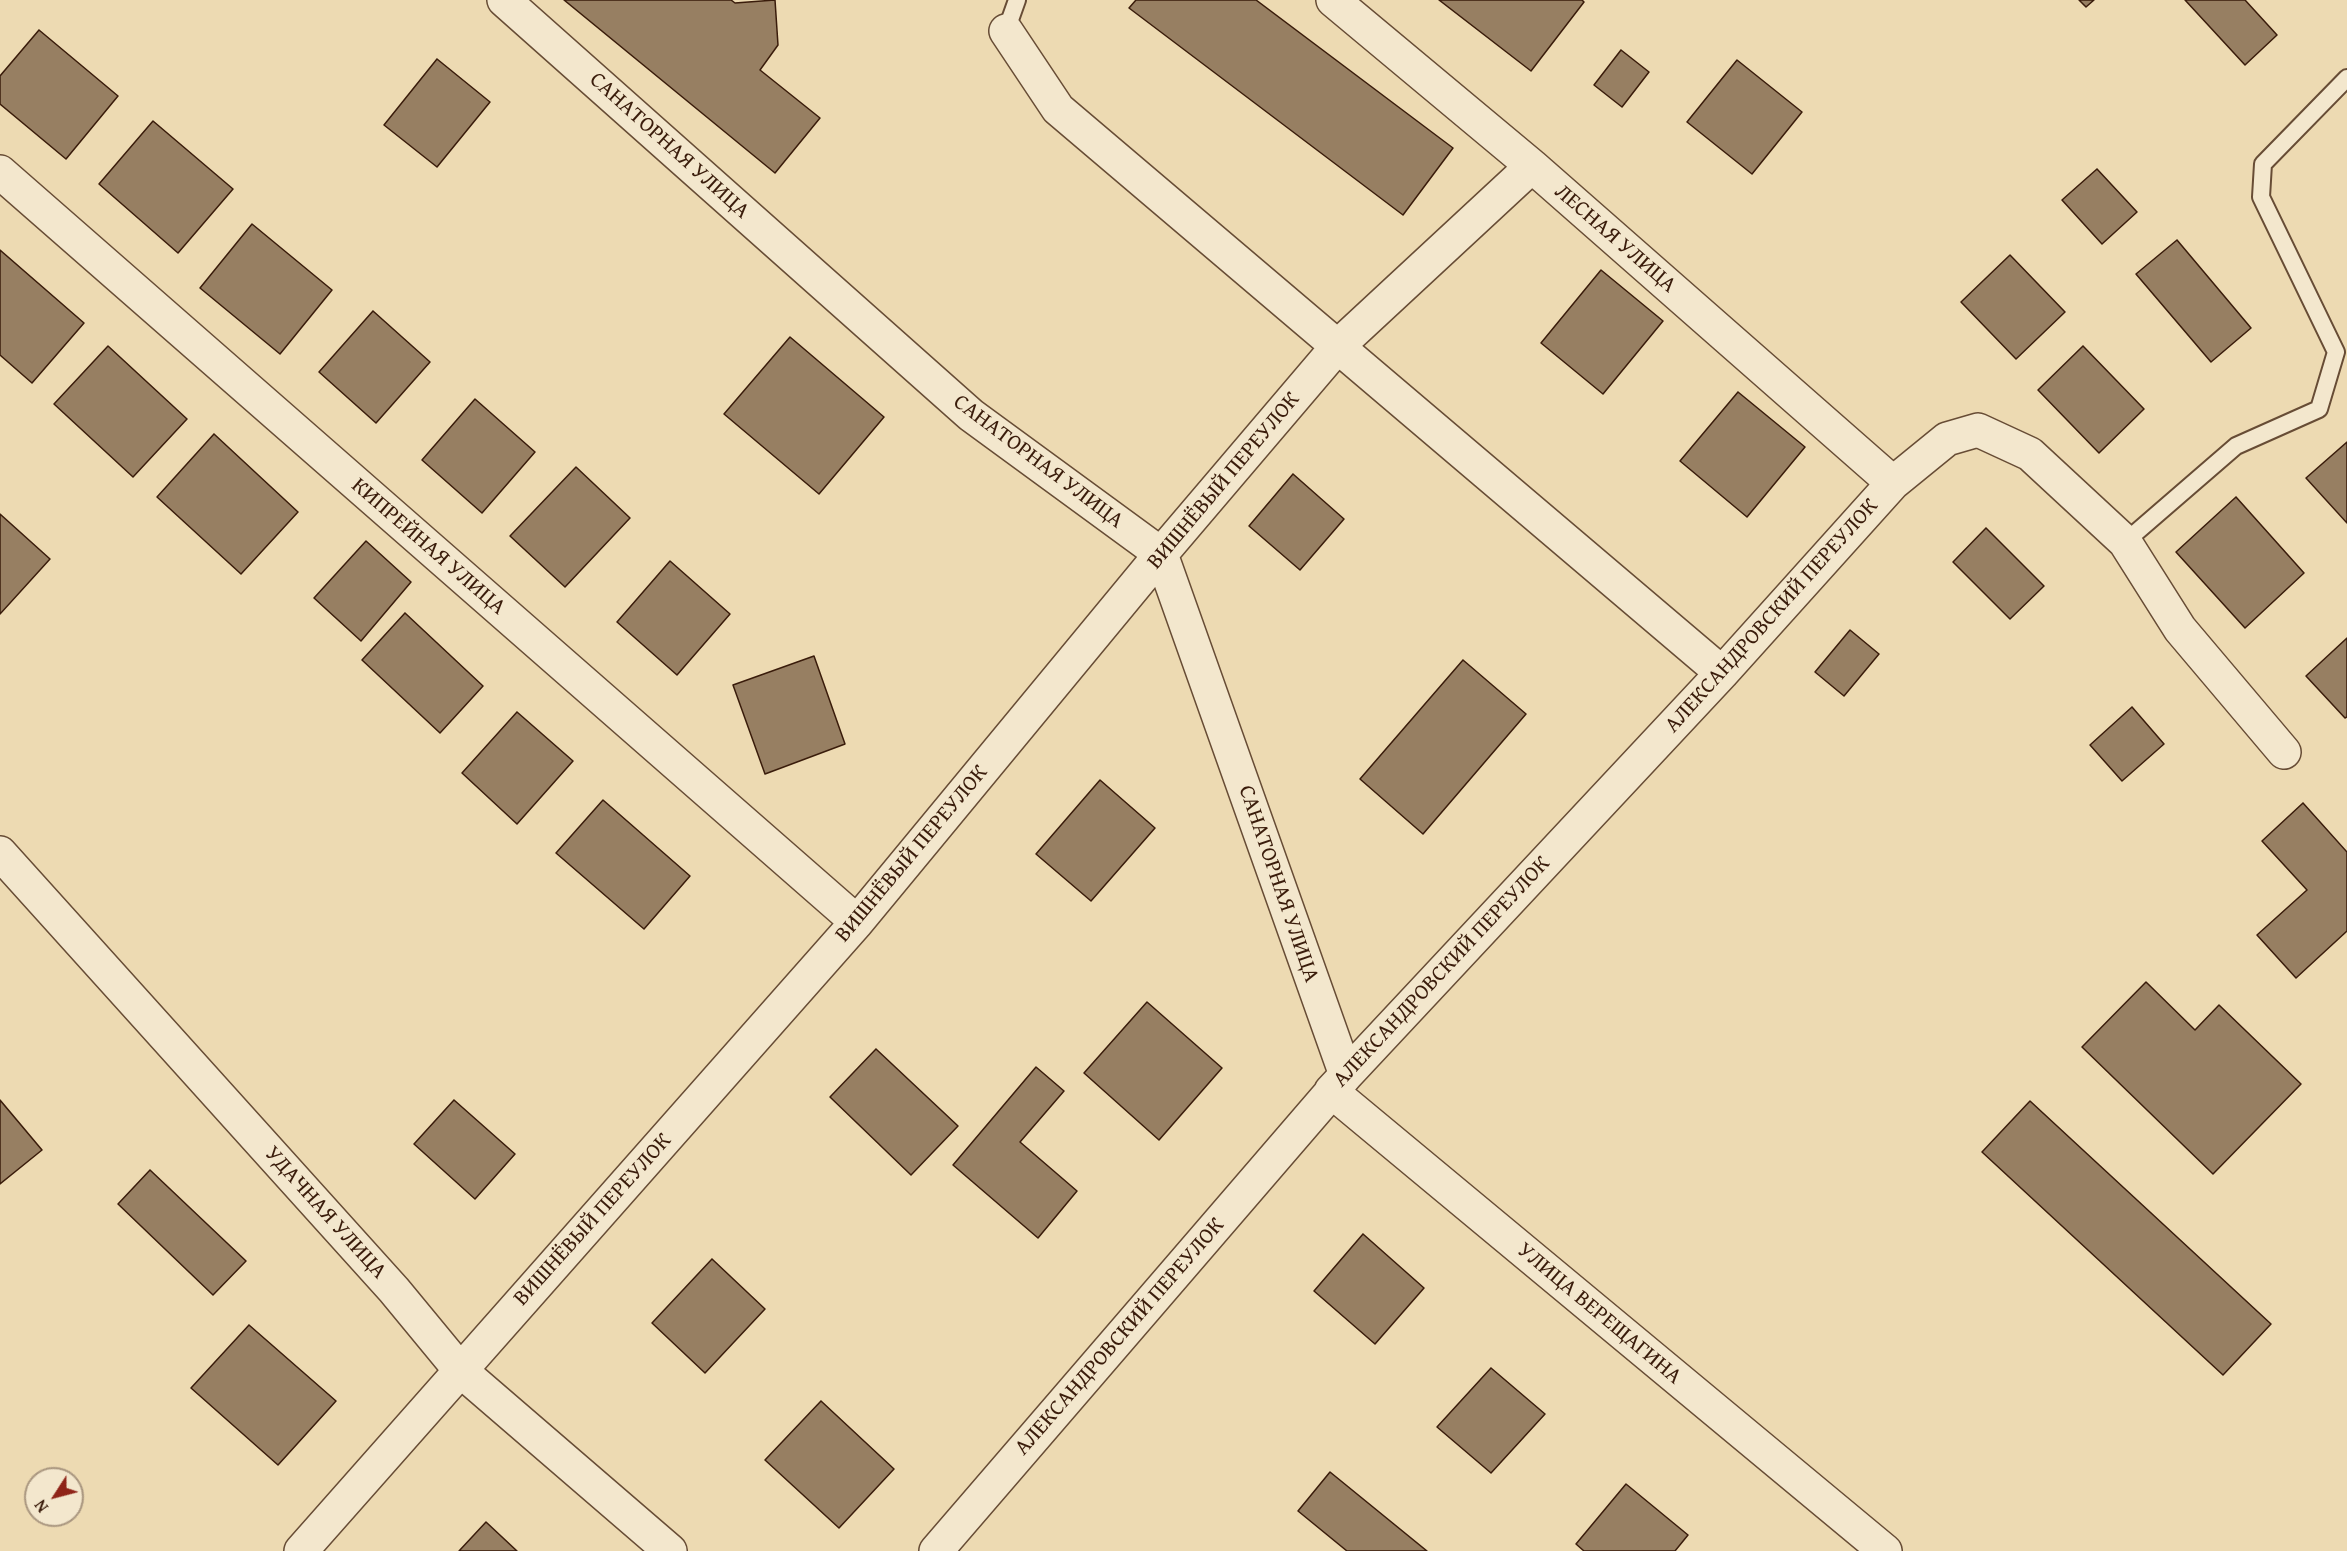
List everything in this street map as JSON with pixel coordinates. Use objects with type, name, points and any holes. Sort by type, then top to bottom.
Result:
[{"type":"street","name":"САНАТОРНАЯ УЛИЦА","points":[[504,0],[971,415],[1161,554],[1338,1083]]},
{"type":"street","name":"ЛЕСНАЯ УЛИЦА","points":[[1333,0],[1532,166],[1893,483]]},
{"type":"street","points":[[1006,31],[1058,109],[1722,673]]},
{"type":"street","name":"ВИШНЁВЫЙ ПЕРЕУЛОК","points":[[301,1551],[857,922],[1161,554],[1338,346],[1532,166]]},
{"type":"street","name":"КИПРЕЙНАЯ УЛИЦА","points":[[0,172],[857,922]]},
{"type":"street","name":"АЛЕКСАНДРОВСКИЙ ПЕРЕУЛОК","points":[[936,1551],[1338,1083],[1722,673],[1893,483],[1947,439],[1978,429],[2030,454],[2125,542]]},
{"type":"street","points":[[2125,542],[2180,629],[2284,752]]},
{"type":"street","name":"УДАЧНАЯ УЛИЦА","points":[[0,853],[394,1290],[460,1370],[670,1551]]},
{"type":"street","name":"УЛИЦА ВЕРЕЩАГИНА","points":[[1338,1083],[1885,1551]]},
{"type":"lane","points":[[1006,31],[1017,0]]},
{"type":"lane","points":[[2125,542],[2236,446],[2319,409],[2336,352],[2261,196],[2263,164],[2347,78]]},
{"type":"building","points":[[564,0],[731,0],[735,3],[775,0],[778,45],[760,70],[820,118],[775,173]]},
{"type":"building","points":[[1136,0],[1256,0],[1453,148],[1403,215],[1129,8]]},
{"type":"building","points":[[1439,0],[1582,0],[1584,2],[1531,71]]},
{"type":"building","points":[[2079,0],[2094,0],[2086,7]]},
{"type":"building","points":[[2185,0],[2245,0],[2277,35],[2245,65]]},
{"type":"building","points":[[39,30],[118,96],[66,159],[0,104],[0,76]]},
{"type":"building","points":[[1621,50],[1649,72],[1622,107],[1594,85]]},
{"type":"building","points":[[437,59],[490,102],[437,167],[384,125]]},
{"type":"building","points":[[1737,60],[1802,112],[1752,174],[1687,122]]},
{"type":"building","points":[[153,121],[233,189],[178,253],[99,184]]},
{"type":"building","points":[[2097,169],[2137,212],[2102,244],[2062,200]]},
{"type":"building","points":[[252,224],[332,290],[280,354],[200,288]]},
{"type":"building","points":[[2177,240],[2251,328],[2211,362],[2136,274]]},
{"type":"building","points":[[0,250],[84,323],[32,383],[0,355]]},
{"type":"building","points":[[2010,255],[2065,312],[2016,359],[1961,302]]},
{"type":"building","points":[[1601,270],[1663,321],[1603,394],[1541,343]]},
{"type":"building","points":[[373,311],[430,362],[376,423],[319,372]]},
{"type":"building","points":[[790,337],[884,417],[819,494],[724,414]]},
{"type":"building","points":[[108,346],[187,419],[133,477],[54,404]]},
{"type":"building","points":[[2083,346],[2144,409],[2099,453],[2038,390]]},
{"type":"building","points":[[1738,392],[1805,447],[1747,517],[1680,461]]},
{"type":"building","points":[[475,399],[535,452],[482,513],[422,460]]},
{"type":"building","points":[[214,434],[298,512],[241,574],[157,497]]},
{"type":"building","points":[[2347,442],[2347,523],[2306,478]]},
{"type":"building","points":[[576,467],[630,518],[565,587],[510,536]]},
{"type":"building","points":[[1293,474],[1344,519],[1300,570],[1249,526]]},
{"type":"building","points":[[2236,497],[2304,573],[2245,628],[2176,552]]},
{"type":"building","points":[[0,514],[50,559],[0,614]]},
{"type":"building","points":[[1986,528],[2044,586],[2010,619],[1953,562]]},
{"type":"building","points":[[366,541],[411,582],[361,641],[314,598]]},
{"type":"building","points":[[670,561],[730,614],[677,675],[617,622]]},
{"type":"building","points":[[405,613],[483,686],[440,733],[362,660]]},
{"type":"building","points":[[1850,630],[1879,654],[1844,696],[1815,672]]},
{"type":"building","points":[[2347,638],[2347,717],[2345,718],[2306,676]]},
{"type":"building","points":[[814,656],[845,744],[765,774],[733,685]]},
{"type":"building","points":[[1463,660],[1526,714],[1423,834],[1360,779]]},
{"type":"building","points":[[2132,707],[2164,744],[2122,781],[2090,745]]},
{"type":"building","points":[[517,712],[573,761],[517,824],[462,773]]},
{"type":"building","points":[[1100,780],[1155,828],[1091,901],[1036,854]]},
{"type":"building","points":[[603,800],[690,876],[644,929],[556,853]]},
{"type":"building","points":[[2303,803],[2347,852],[2347,931],[2296,978],[2257,935],[2307,890],[2262,841]]},
{"type":"building","points":[[2146,982],[2195,1030],[2219,1005],[2301,1084],[2213,1174],[2082,1047]]},
{"type":"building","points":[[1147,1002],[1222,1068],[1159,1140],[1084,1073]]},
{"type":"building","points":[[876,1049],[958,1126],[911,1175],[830,1097]]},
{"type":"building","points":[[1036,1067],[1064,1091],[1020,1142],[1077,1191],[1038,1238],[953,1165]]},
{"type":"building","points":[[0,1100],[42,1150],[0,1184]]},
{"type":"building","points":[[454,1100],[515,1154],[475,1199],[414,1144]]},
{"type":"building","points":[[2030,1101],[2271,1324],[2223,1375],[1982,1152]]},
{"type":"building","points":[[150,1170],[246,1261],[213,1295],[118,1204]]},
{"type":"building","points":[[1363,1234],[1424,1288],[1375,1344],[1314,1291]]},
{"type":"building","points":[[712,1259],[765,1309],[705,1373],[652,1323]]},
{"type":"building","points":[[249,1325],[336,1401],[278,1465],[191,1388]]},
{"type":"building","points":[[1491,1368],[1545,1414],[1491,1473],[1437,1427]]},
{"type":"building","points":[[821,1401],[894,1469],[839,1528],[765,1460]]},
{"type":"building","points":[[1330,1472],[1427,1551],[1347,1551],[1298,1511]]},
{"type":"building","points":[[1626,1484],[1688,1535],[1675,1551],[1584,1551],[1576,1544]]},
{"type":"building","points":[[486,1522],[517,1551],[459,1551]]}]
